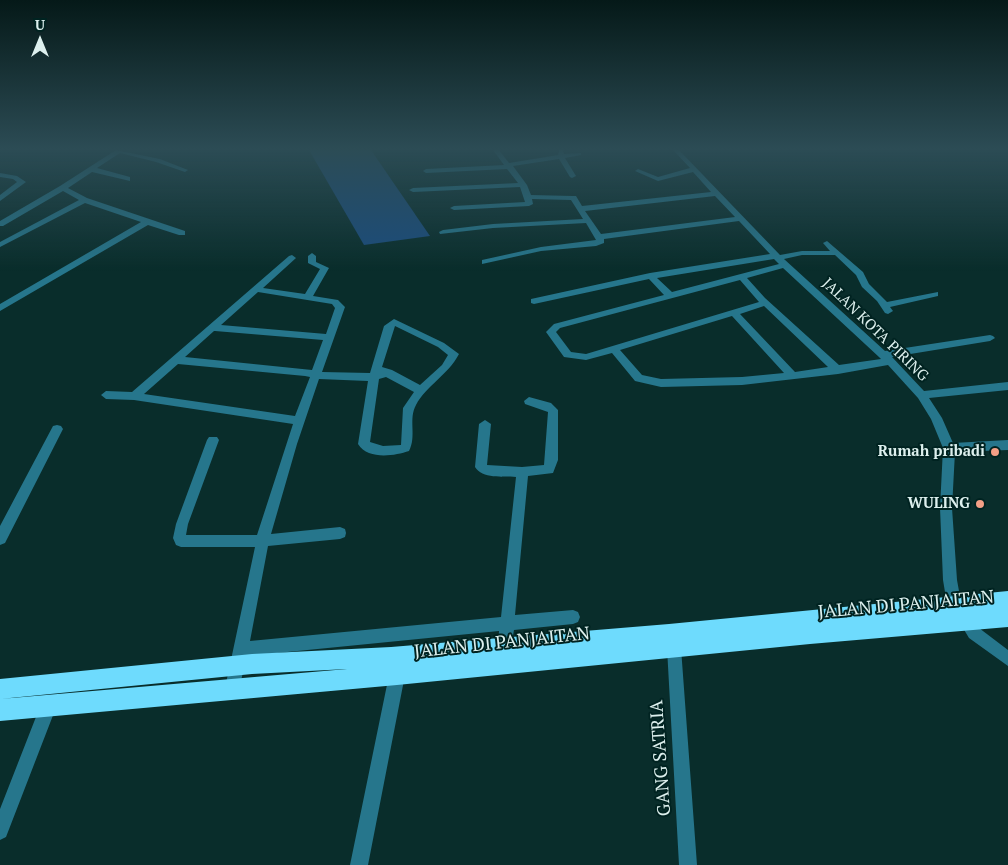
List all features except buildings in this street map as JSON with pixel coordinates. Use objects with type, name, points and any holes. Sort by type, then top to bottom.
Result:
[{"type":"highway","name":"JALAN DI PANJAITAN","points":[[0,689],[240,657],[314,660],[678,633],[963,621],[1008,600]]},
{"type":"highway","name":"JALAN DI PANJAITAN","points":[[0,710],[397,675],[810,634],[1008,618]]},
{"type":"highway","points":[[312,681],[314,660]]},
{"type":"street","points":[[0,200],[12,190]]},
{"type":"street","points":[[0,224],[59,190]]},
{"type":"street","points":[[67,190],[84,200],[182,233]]},
{"type":"street","points":[[454,208],[528,204],[525,190]]},
{"type":"street","name":"JALAN KOTA PIRING","points":[[715,190],[780,260],[922,394],[936,418],[949,448],[946,508],[950,580],[952,592],[963,621]]},
{"type":"street","points":[[579,209],[659,198],[696,197],[718,193]]},
{"type":"street","points":[[485,262],[541,249],[596,244],[601,241],[571,197],[528,196]]},
{"type":"street","points":[[0,244],[84,200]]},
{"type":"street","points":[[599,237],[742,218]]},
{"type":"street","points":[[442,232],[493,226],[588,221]]},
{"type":"street","points":[[0,308],[147,222]]},
{"type":"street","points":[[827,243],[860,274],[865,285],[887,308],[935,294]]},
{"type":"street","points":[[765,303],[586,357],[570,357],[551,332],[556,326],[741,276],[802,253],[811,255],[838,253]]},
{"type":"street","points":[[307,298],[324,268],[312,263],[312,256]]},
{"type":"street","points":[[134,396],[259,290],[292,258]]},
{"type":"street","points":[[534,300],[650,276],[780,260]]},
{"type":"street","points":[[650,276],[670,296]]},
{"type":"street","points":[[741,276],[765,303],[838,370]]},
{"type":"street","points":[[233,688],[261,542],[290,444],[300,421],[313,372],[328,338],[339,305],[259,290]]},
{"type":"street","points":[[734,313],[793,376]]},
{"type":"street","points":[[394,322],[398,322],[454,352],[449,361],[420,390],[408,411],[405,448],[399,450],[368,448],[364,444],[364,435],[375,373],[389,326],[394,322]]},
{"type":"street","points":[[215,328],[328,338]]},
{"type":"street","points":[[613,348],[636,376],[648,382],[696,383],[793,376],[838,370],[886,358],[990,338]]},
{"type":"street","points":[[177,360],[313,372],[388,373],[420,390]]},
{"type":"street","points":[[922,394],[1008,386]]},
{"type":"street","points":[[106,394],[134,396],[300,421]]},
{"type":"street","points":[[485,424],[481,467],[484,470],[522,472],[548,470],[552,460],[552,410],[547,406],[529,401]]},
{"type":"street","points":[[0,538],[57,429]]},
{"type":"street","points":[[213,440],[179,538],[181,542],[261,542],[340,533]]},
{"type":"street","points":[[949,448],[1008,445]]},
{"type":"street","points":[[505,647],[522,472]]},
{"type":"street","points":[[240,657],[573,617]]},
{"type":"street","points":[[963,621],[1008,660]]},
{"type":"street","name":"GANG SATRIA","points":[[674,648],[688,865]]},
{"type":"street","points":[[359,865],[397,675]]},
{"type":"street","points":[[0,831],[49,705]]},
{"type":"water","points":[[332,190],[399,190],[430,236],[364,245]]},
{"type":"place","name":"Rumah pribadi","points":[[995,452]]},
{"type":"place","name":"WULING","points":[[980,504]]}]
